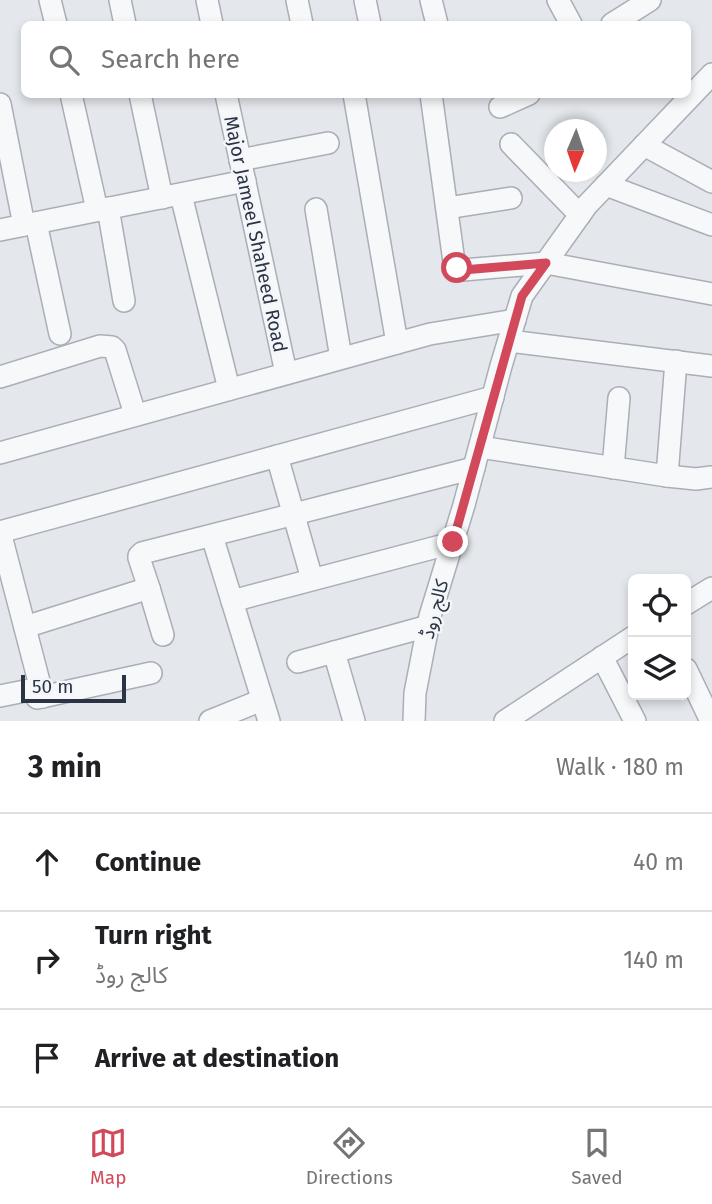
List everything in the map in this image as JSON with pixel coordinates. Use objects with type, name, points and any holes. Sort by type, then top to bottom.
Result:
[{"type":"street","points":[[50,0],[55,21]]},
{"type":"street","points":[[120,0],[124,21]]},
{"type":"street","points":[[207,0],[211,21]]},
{"type":"street","points":[[297,0],[301,21]]},
{"type":"street","points":[[365,0],[369,21]]},
{"type":"street","points":[[431,0],[436,21]]},
{"type":"street","points":[[558,0],[569,21]]},
{"type":"street","points":[[617,21],[650,0]]},
{"type":"street","name":"کالج روڈ","points":[[691,95],[703,82]]},
{"type":"street","points":[[72,98],[103,209],[124,301]]},
{"type":"street","points":[[141,98],[229,389]]},
{"type":"street","name":"Major Jameel Shaheed Road","points":[[227,98],[286,373]]},
{"type":"street","points":[[355,98],[397,343]]},
{"type":"street","points":[[432,98],[457,268],[463,270],[546,263],[712,294]]},
{"type":"street","points":[[500,107],[520,98]]},
{"type":"street","name":"کالج روڈ","points":[[414,721],[415,693],[428,626],[522,296],[587,205],[688,98]]},
{"type":"street","points":[[0,104],[60,334]]},
{"type":"street","points":[[240,160],[328,143]]},
{"type":"street","points":[[511,145],[580,215]]},
{"type":"street","points":[[644,145],[712,182]]},
{"type":"street","points":[[0,230],[172,198],[245,181]]},
{"type":"street","points":[[606,185],[712,225]]},
{"type":"street","points":[[447,208],[511,198]]},
{"type":"street","points":[[316,209],[341,358]]},
{"type":"street","points":[[0,453],[430,334],[515,320]]},
{"type":"street","points":[[509,341],[712,366]]},
{"type":"street","points":[[0,377],[100,346],[112,347],[135,414]]},
{"type":"street","points":[[667,476],[676,361]]},
{"type":"street","points":[[40,694],[0,532],[493,397]]},
{"type":"street","points":[[613,468],[619,398]]},
{"type":"street","points":[[480,447],[667,476],[696,479],[712,477]]},
{"type":"street","points":[[276,456],[312,579]]},
{"type":"street","points":[[163,635],[139,556],[142,554],[474,468]]},
{"type":"street","points":[[212,536],[269,721]]},
{"type":"street","points":[[232,601],[453,542]]},
{"type":"street","points":[[25,627],[149,588]]},
{"type":"street","points":[[691,601],[712,588]]},
{"type":"street","points":[[298,662],[428,626]]},
{"type":"street","points":[[507,720],[628,640]]},
{"type":"street","points":[[334,652],[354,721]]},
{"type":"street","points":[[603,657],[635,721]]},
{"type":"street","points":[[0,696],[40,694],[151,673]]},
{"type":"street","points":[[691,679],[711,721]]},
{"type":"street","points":[[211,721],[262,700]]},
{"type":"route","points":[[453,542],[522,296],[546,263],[463,270],[457,268]]}]
